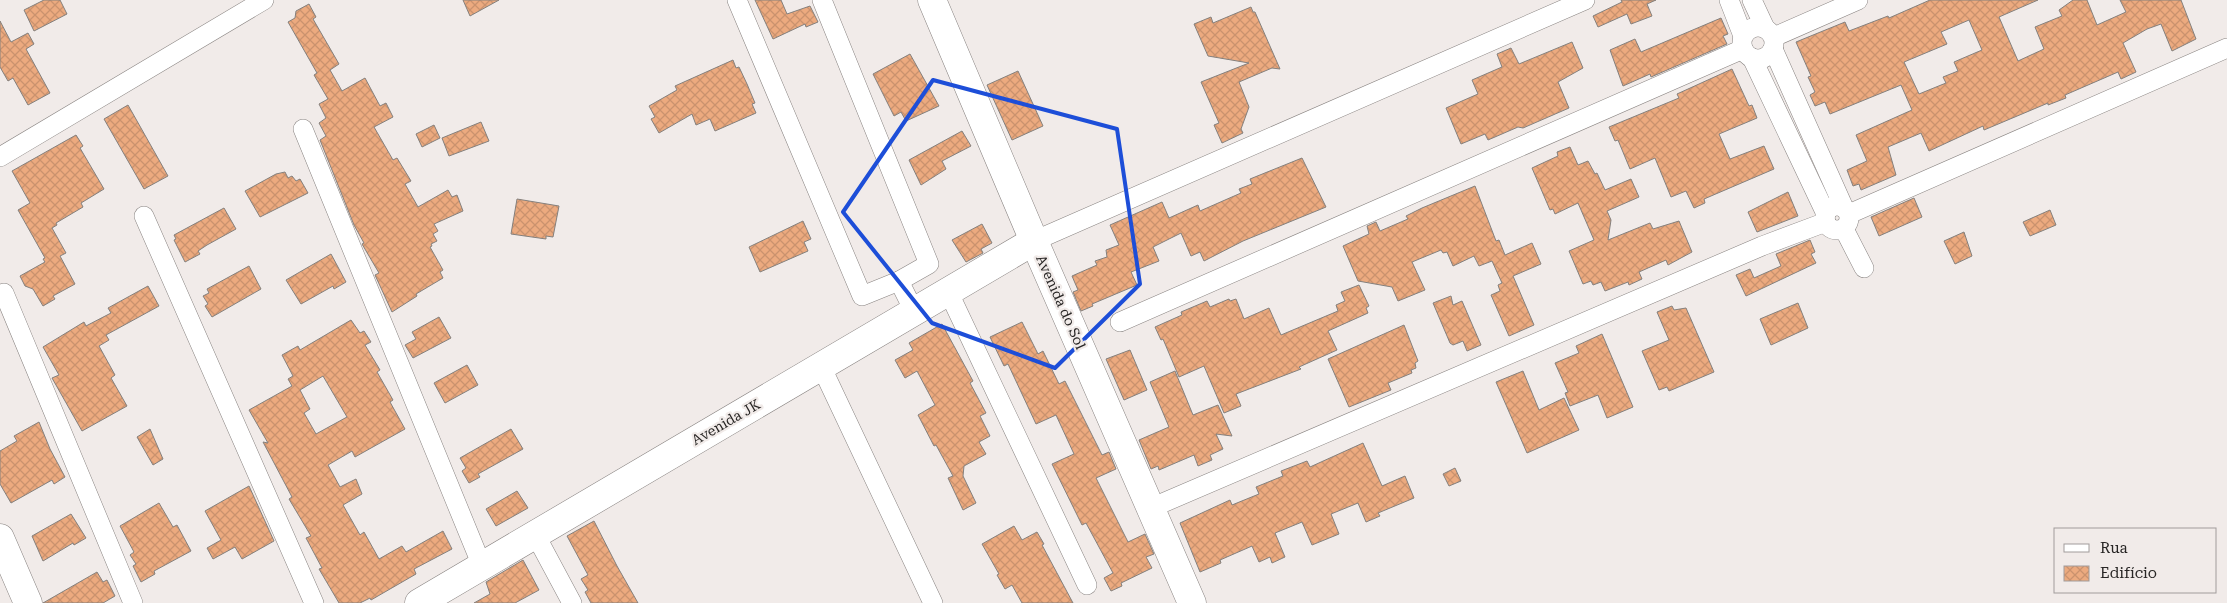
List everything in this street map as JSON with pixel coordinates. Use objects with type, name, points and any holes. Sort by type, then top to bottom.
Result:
[{"type":"street","points":[[0,157],[264,0]]},
{"type":"street","points":[[737,0],[862,296],[900,280],[929,264],[822,0]]},
{"type":"street","name":"Avenida do Sol","points":[[932,0],[1034,241],[1192,603]]},
{"type":"street","points":[[1034,241],[1585,0]]},
{"type":"street","points":[[1729,0],[1746,48],[1830,228],[1837,230],[1846,217],[2227,48]]},
{"type":"street","points":[[1752,0],[1771,38],[1846,217],[1864,268]]},
{"type":"street","points":[[1746,48],[1764,58],[1771,38],[1858,0]]},
{"type":"street","points":[[1120,322],[1746,48],[1752,28],[1771,38]]},
{"type":"street","points":[[303,129],[482,566]]},
{"type":"street","points":[[144,216],[314,603]]},
{"type":"street","points":[[1151,508],[1826,218]]},
{"type":"street","name":"Avenida JK","points":[[419,603],[1034,241]]},
{"type":"street","points":[[900,280],[914,312]]},
{"type":"street","points":[[948,292],[1087,585]]},
{"type":"street","points":[[4,293],[132,603]]},
{"type":"street","points":[[821,366],[933,603]]},
{"type":"street","points":[[535,534],[572,603]]},
{"type":"street","points":[[0,538],[28,603]]},
{"type":"highlighted area","points":[[933,80],[1117,129],[1140,284],[1055,368],[932,323],[843,212]]},
{"type":"building","points":[[44,0],[60,0],[67,14],[34,31],[24,10]]},
{"type":"building","points":[[463,0],[499,0],[470,16]]},
{"type":"building","points":[[755,0],[781,0],[787,14],[810,6],[818,22],[806,27],[805,24],[773,39]]},
{"type":"building","points":[[1621,0],[1656,0],[1647,4],[1652,16],[1631,24],[1627,14],[1598,27],[1593,16],[1622,2]]},
{"type":"building","points":[[1930,0],[2038,0],[1999,17],[2018,61],[2044,49],[2035,27],[2062,16],[2059,10],[2073,0],[2087,0],[2097,25],[2126,12],[2120,0],[2181,0],[2196,39],[2172,51],[2161,24],[2147,29],[2123,43],[2136,72],[2121,79],[2118,72],[2065,95],[2066,98],[2048,105],[2048,103],[1984,130],[1983,126],[1929,151],[1921,133],[1888,147],[1896,175],[1861,190],[1859,184],[1853,186],[1847,170],[1867,161],[1856,135],[1912,110],[1901,85],[1830,114],[1825,102],[1815,106],[1810,95],[1815,92],[1808,77],[1811,76],[1796,42],[1845,22],[1849,31],[1888,16],[1889,18]],"holes":[[[1969,20],[1982,50],[1954,62],[1958,71],[1943,77],[1946,83],[1919,94],[1904,62],[1947,44],[1941,32]]]},
{"type":"building","points":[[309,4],[316,17],[313,19],[339,64],[330,70],[342,91],[365,78],[380,106],[386,103],[393,117],[374,127],[393,160],[397,158],[411,181],[405,184],[418,207],[448,190],[452,197],[457,195],[463,211],[434,224],[438,231],[433,234],[437,241],[431,244],[432,246],[430,247],[443,270],[440,272],[443,278],[416,294],[417,296],[392,312],[375,275],[379,273],[362,244],[364,243],[354,225],[320,140],[326,136],[319,123],[326,118],[319,104],[328,99],[314,75],[317,73],[288,22],[295,18],[296,11]]},
{"type":"building","points":[[1251,7],[1253,12],[1255,12],[1280,69],[1272,68],[1239,82],[1249,107],[1241,129],[1243,133],[1222,143],[1214,125],[1219,123],[1201,82],[1249,63],[1208,56],[1194,24],[1211,17],[1213,23]]},
{"type":"building","points":[[1721,18],[1728,34],[1723,36],[1727,44],[1651,77],[1650,74],[1623,86],[1610,50],[1635,39],[1641,52]]},
{"type":"building","points":[[0,21],[11,42],[28,33],[34,44],[26,49],[50,93],[28,105],[13,78],[8,81],[0,67]]},
{"type":"building","points":[[1572,42],[1583,68],[1558,82],[1569,108],[1523,128],[1518,127],[1488,140],[1485,134],[1461,144],[1446,108],[1478,94],[1472,80],[1502,67],[1497,54],[1511,48],[1519,64]]},
{"type":"building","points":[[910,54],[939,106],[906,121],[901,112],[894,116],[873,74]]},
{"type":"building","points":[[733,60],[736,68],[739,67],[747,84],[755,103],[752,104],[756,113],[715,131],[710,119],[696,125],[692,114],[659,133],[651,119],[655,117],[649,106],[677,90],[675,86]]},
{"type":"building","points":[[1732,69],[1749,106],[1752,105],[1757,118],[1719,134],[1730,159],[1764,146],[1774,169],[1704,199],[1705,203],[1694,208],[1686,191],[1671,197],[1655,158],[1630,169],[1618,140],[1615,141],[1609,127],[1679,98],[1677,94]]},
{"type":"building","points":[[1018,71],[1043,126],[1012,140],[987,85]]},
{"type":"building","points":[[128,105],[168,176],[144,189],[104,119]]},
{"type":"building","points":[[481,122],[489,141],[449,156],[442,138]]},
{"type":"building","points":[[434,125],[440,138],[422,147],[416,134]]},
{"type":"building","points":[[962,131],[971,146],[942,161],[946,169],[921,185],[909,160]]},
{"type":"building","points":[[76,135],[83,146],[80,148],[104,189],[81,203],[83,207],[56,223],[57,225],[52,228],[66,253],[60,256],[75,284],[53,296],[55,299],[43,306],[33,289],[25,286],[20,276],[45,262],[43,259],[45,258],[18,210],[30,203],[12,171]]},
{"type":"building","points":[[1570,147],[1578,165],[1588,161],[1595,174],[1597,173],[1605,190],[1631,179],[1639,197],[1607,211],[1611,220],[1608,240],[1650,223],[1653,229],[1679,221],[1692,252],[1668,265],[1666,260],[1639,272],[1642,279],[1629,285],[1628,282],[1605,291],[1601,282],[1593,285],[1591,281],[1583,284],[1569,251],[1594,240],[1578,203],[1555,214],[1553,209],[1550,210],[1532,168],[1558,156],[1557,152]]},
{"type":"building","points":[[1302,158],[1326,207],[1243,241],[1204,261],[1200,252],[1191,256],[1181,233],[1153,247],[1159,261],[1131,272],[1137,285],[1092,304],[1093,306],[1081,311],[1073,292],[1078,290],[1072,276],[1097,265],[1095,261],[1107,257],[1106,250],[1119,245],[1110,225],[1162,202],[1169,218],[1198,205],[1200,211],[1241,193],[1239,189],[1252,184],[1250,179]]},
{"type":"building","points":[[285,172],[288,178],[292,176],[296,181],[300,179],[308,193],[260,217],[245,191],[276,174]]},
{"type":"building","points":[[1475,186],[1496,241],[1499,240],[1505,255],[1532,243],[1541,264],[1513,276],[1534,325],[1509,336],[1491,295],[1500,291],[1498,285],[1502,283],[1492,261],[1479,266],[1474,256],[1453,266],[1447,252],[1443,253],[1441,250],[1412,262],[1425,290],[1398,301],[1392,287],[1358,281],[1343,246],[1369,234],[1367,226],[1376,222],[1380,231],[1408,219],[1406,216],[1422,208]]},
{"type":"building","points":[[1788,192],[1798,216],[1757,232],[1748,212]]},
{"type":"building","points":[[1914,198],[1922,217],[1879,236],[1871,217]]},
{"type":"building","points":[[517,199],[559,206],[553,237],[546,236],[546,239],[511,234]]},
{"type":"building","points":[[224,208],[236,229],[207,245],[198,251],[200,254],[185,262],[174,240],[176,239],[174,235]]},
{"type":"building","points":[[2050,210],[2056,225],[2030,236],[2023,222]]},
{"type":"building","points":[[803,221],[811,239],[804,242],[808,251],[760,272],[749,247]]},
{"type":"building","points":[[982,224],[992,243],[981,249],[983,253],[966,262],[952,240]]},
{"type":"building","points":[[1964,232],[1972,256],[1955,264],[1944,241]]},
{"type":"building","points":[[1810,240],[1815,252],[1811,254],[1816,263],[1746,296],[1736,275],[1750,269],[1754,278],[1781,266],[1776,254]]},
{"type":"building","points":[[331,254],[346,282],[334,289],[333,286],[301,304],[286,280]]},
{"type":"building","points":[[249,266],[261,289],[212,317],[205,306],[208,304],[203,296],[209,293],[207,289]]},
{"type":"building","points":[[1359,285],[1369,306],[1366,308],[1368,313],[1328,331],[1337,350],[1299,367],[1301,369],[1236,394],[1241,406],[1224,413],[1204,366],[1179,377],[1163,339],[1161,340],[1155,327],[1182,315],[1181,312],[1207,301],[1210,307],[1229,299],[1230,301],[1236,299],[1244,319],[1269,308],[1281,335],[1338,311],[1336,305],[1345,301],[1341,292]]},
{"type":"building","points":[[148,286],[159,306],[106,335],[109,340],[99,346],[115,375],[111,378],[127,406],[82,431],[52,378],[59,375],[43,347],[84,322],[86,326],[111,313],[108,308]]},
{"type":"building","points":[[1451,296],[1453,305],[1462,301],[1481,345],[1467,351],[1463,341],[1453,345],[1450,343],[1433,303]]},
{"type":"building","points":[[1798,303],[1808,328],[1771,345],[1760,319]]},
{"type":"building","points":[[1672,306],[1674,310],[1686,308],[1714,372],[1669,391],[1667,387],[1659,390],[1642,351],[1669,340],[1657,312]]},
{"type":"building","points":[[439,317],[451,338],[413,358],[405,345],[416,339],[412,332]]},
{"type":"building","points":[[351,320],[360,333],[364,331],[371,342],[365,345],[380,370],[377,372],[393,400],[390,402],[405,429],[355,457],[352,451],[328,465],[340,487],[356,479],[362,494],[343,505],[360,535],[364,532],[379,559],[402,546],[406,552],[443,531],[452,549],[414,569],[416,574],[371,600],[370,598],[360,603],[339,603],[319,569],[322,568],[306,538],[311,536],[289,499],[292,497],[263,442],[268,443],[249,410],[292,386],[288,379],[293,376],[282,355],[298,346],[300,350]],"holes":[[[323,376],[347,417],[316,434],[304,413],[310,409],[300,390]]]},
{"type":"building","points":[[1022,322],[1038,354],[1043,351],[1059,384],[1065,381],[1102,455],[1109,452],[1116,469],[1096,478],[1128,542],[1145,534],[1154,554],[1146,557],[1152,568],[1121,583],[1122,586],[1111,591],[1104,578],[1113,573],[1086,523],[1082,525],[1052,464],[1074,454],[1056,415],[1036,424],[1008,364],[1004,366],[990,337]]},
{"type":"building","points":[[942,324],[973,381],[970,383],[986,413],[980,416],[990,436],[979,442],[986,454],[964,466],[963,476],[976,503],[963,510],[948,478],[953,476],[936,445],[934,446],[918,415],[935,405],[917,371],[905,378],[895,360],[913,350],[909,343]]},
{"type":"building","points":[[1404,325],[1418,361],[1415,363],[1416,368],[1411,370],[1412,373],[1388,383],[1391,390],[1349,407],[1328,359]]},
{"type":"building","points":[[1602,334],[1633,407],[1607,418],[1598,395],[1570,406],[1565,393],[1568,392],[1555,363],[1579,353],[1576,346]]},
{"type":"building","points":[[1130,350],[1147,390],[1124,400],[1106,359]]},
{"type":"building","points":[[467,365],[478,385],[445,403],[434,383]]},
{"type":"building","points":[[1175,371],[1193,415],[1218,405],[1232,436],[1216,434],[1223,449],[1210,455],[1212,460],[1198,466],[1194,455],[1159,470],[1158,466],[1151,469],[1139,440],[1169,427],[1150,382]]},
{"type":"building","points":[[1523,371],[1539,410],[1564,398],[1579,430],[1527,453],[1496,382]]},
{"type":"building","points":[[39,422],[50,449],[65,477],[54,484],[52,480],[11,503],[0,484],[0,451],[17,441],[14,436]]},
{"type":"building","points":[[150,429],[163,459],[153,465],[137,437]]},
{"type":"building","points":[[511,429],[523,449],[478,474],[480,477],[469,483],[462,471],[466,468],[460,458]]},
{"type":"building","points":[[1363,443],[1382,486],[1405,476],[1414,498],[1378,513],[1380,516],[1366,522],[1358,503],[1331,514],[1339,534],[1312,545],[1302,522],[1275,533],[1285,557],[1272,563],[1270,557],[1259,562],[1252,546],[1220,560],[1221,563],[1200,572],[1180,523],[1230,500],[1232,505],[1259,494],[1256,487],[1283,476],[1281,471],[1307,461],[1310,467]]},
{"type":"building","points":[[1455,468],[1461,481],[1449,486],[1443,474]]},
{"type":"building","points":[[249,486],[274,541],[242,559],[235,547],[213,559],[207,548],[221,540],[205,511]]},
{"type":"building","points":[[517,491],[528,508],[496,526],[486,509]]},
{"type":"building","points":[[159,503],[173,527],[177,525],[191,551],[154,571],[155,574],[141,582],[133,566],[136,564],[130,555],[134,552],[120,526]]},
{"type":"building","points":[[71,514],[86,538],[74,545],[73,543],[43,561],[32,536]]},
{"type":"building","points":[[594,521],[638,603],[591,603],[585,592],[588,590],[581,579],[588,575],[567,536]]},
{"type":"building","points":[[1014,526],[1022,540],[1037,532],[1073,603],[1022,603],[1012,585],[1005,589],[982,544]]},
{"type":"building","points":[[523,560],[539,590],[515,603],[474,603],[490,594],[486,582]]},
{"type":"building","points":[[97,572],[103,582],[107,580],[115,596],[103,603],[43,603]]}]
